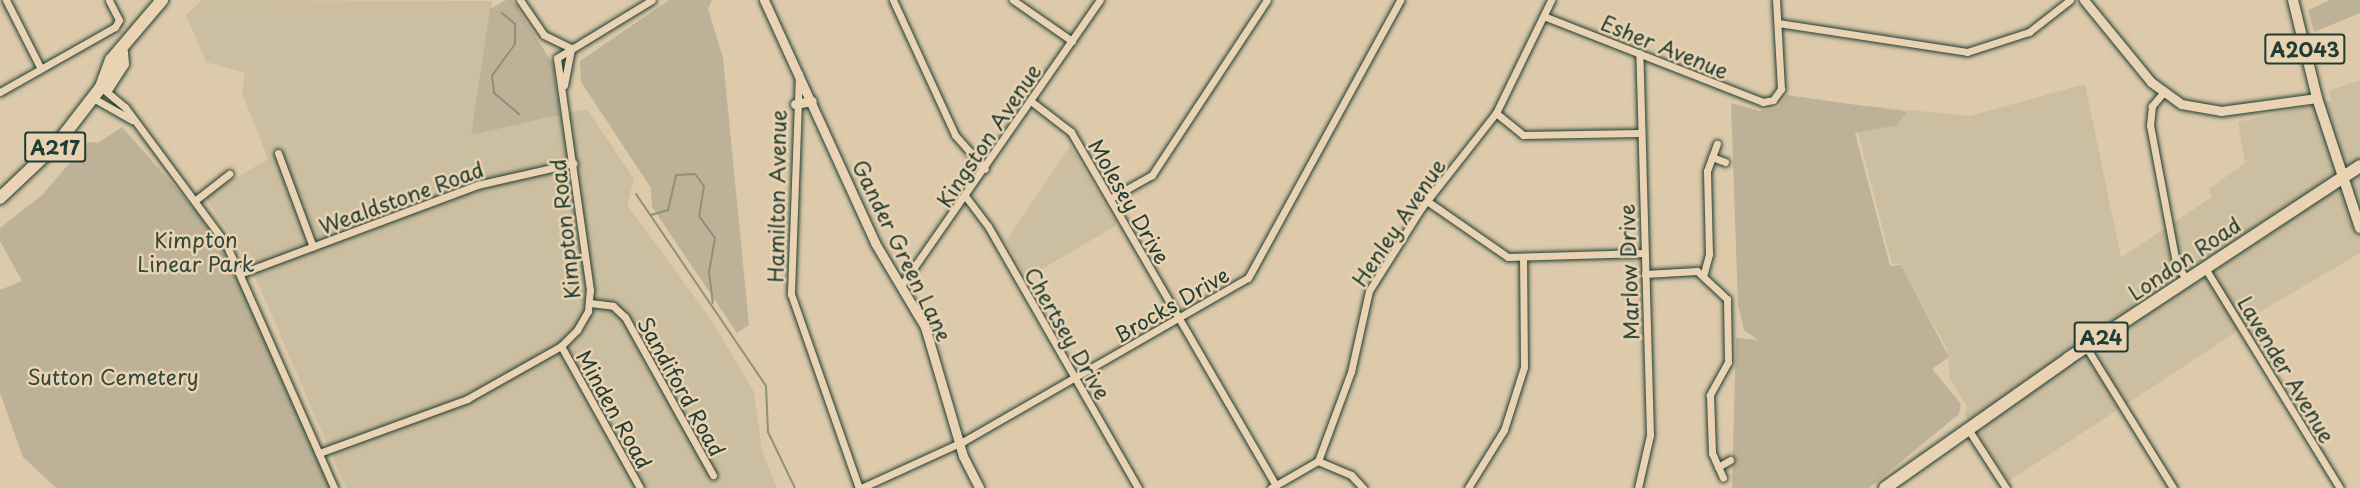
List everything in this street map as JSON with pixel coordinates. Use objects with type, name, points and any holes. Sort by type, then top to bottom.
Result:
[{"type":"highway","name":"A217","points":[[0,198],[32,171],[118,71],[122,52],[162,0]]},
{"type":"highway","name":"London Road","points":[[1885,488],[2186,279],[2360,166]]},
{"type":"main road","name":"A2043","points":[[2293,0],[2317,98],[2341,179],[2360,228]]},
{"type":"street","points":[[6,0],[40,67]]},
{"type":"street","points":[[0,92],[40,67],[111,30],[119,20],[109,0]]},
{"type":"street","points":[[520,0],[544,34],[571,48],[652,0]]},
{"type":"street","name":"Gander Green Lane","points":[[764,0],[800,74],[875,243],[925,327],[959,443],[979,488]]},
{"type":"street","points":[[893,0],[955,135],[985,169]]},
{"type":"street","points":[[1013,0],[1072,41]]},
{"type":"street","name":"Kingston Avenue","points":[[901,286],[966,197],[1101,0]]},
{"type":"street","points":[[1111,198],[1152,175],[1267,0]]},
{"type":"street","name":"Brocks Drive","points":[[860,488],[959,443],[1180,319],[1248,278],[1400,0]]},
{"type":"street","name":"Henley Avenue","points":[[1318,461],[1351,372],[1369,291],[1427,201],[1496,113],[1546,17],[1551,0]]},
{"type":"street","points":[[1776,0],[1778,23],[1966,52],[2029,32],[2070,0]]},
{"type":"street","points":[[2084,0],[2162,94],[2211,111],[2317,98]]},
{"type":"street","name":"Esher Avenue","points":[[1546,17],[1763,102],[1773,100],[1781,89],[1778,23]]},
{"type":"street","name":"Kimpton Road","points":[[564,85],[571,48]]},
{"type":"street","name":"Kimpton Road","points":[[319,453],[467,399],[561,346],[583,321],[590,303],[564,85],[557,58],[571,48]]},
{"type":"street","name":"Marlow Drive","points":[[1638,488],[1650,435],[1639,53]]},
{"type":"street","name":"Hamilton Avenue","points":[[800,74],[795,104],[791,294],[860,488]]},
{"type":"street","points":[[97,93],[132,120]]},
{"type":"street","points":[[97,93],[116,96],[132,120],[197,199],[242,273],[334,488]]},
{"type":"street","points":[[2162,94],[2152,106],[2150,125],[2176,263],[2186,279]]},
{"type":"street","points":[[795,104],[812,101]]},
{"type":"street","name":"Molesey Drive","points":[[1032,102],[1071,132],[1180,319],[1273,487]]},
{"type":"street","points":[[1496,113],[1532,136],[1640,133]]},
{"type":"street","points":[[1704,273],[1712,157],[1717,144]]},
{"type":"street","points":[[278,153],[313,247]]},
{"type":"street","points":[[1712,157],[1725,162]]},
{"type":"street","name":"Wealdstone Road","points":[[242,273],[477,185],[574,163]]},
{"type":"street","points":[[197,199],[229,174]]},
{"type":"street","name":"Chertsey Drive","points":[[966,197],[988,226],[1138,488]]},
{"type":"street","points":[[1427,201],[1494,252],[1523,258],[1644,253]]},
{"type":"street","points":[[1468,488],[1504,430],[1524,367],[1523,258]]},
{"type":"street","name":"Lavender Avenue","points":[[2204,267],[2340,488]]},
{"type":"street","points":[[1645,274],[1704,273],[1724,294],[1727,306],[1728,362],[1710,395],[1712,453],[1724,478]]},
{"type":"street","name":"Sandiford Road","points":[[590,303],[613,306],[625,316],[713,475]]},
{"type":"street","name":"Minden Road","points":[[561,346],[640,488]]},
{"type":"street","points":[[2086,347],[2173,488]]},
{"type":"street","points":[[1968,429],[2006,488]]},
{"type":"street","points":[[1718,467],[1730,460]]},
{"type":"street","points":[[1273,487],[1318,461],[1350,475],[1363,488]]},
{"type":"shaded area","points":[[202,0],[492,1],[471,135],[587,109],[634,179],[627,205],[712,321],[754,392],[762,451],[777,488],[346,488],[251,267],[205,196],[268,159],[242,93],[245,73],[206,62],[186,15]]},
{"type":"shaded area","points":[[2360,80],[2360,253],[2246,320],[2236,332],[2009,481],[1965,415],[1967,406],[1950,379],[1947,349],[1900,264],[1892,264],[1858,133],[1868,106],[1970,116],[2085,84],[2121,258],[2212,197],[2209,189],[2245,163],[2238,122],[2331,101],[2329,91]]},
{"type":"shaded area","points":[[1070,146],[1117,225],[1027,278],[1006,241]]},
{"type":"green space","points":[[506,0],[512,0],[553,64],[560,115],[471,135],[490,9]]},
{"type":"green space","points":[[669,0],[712,0],[708,9],[723,58],[749,325],[737,333],[652,207],[651,188],[581,82],[580,61]]},
{"type":"green space","points":[[2330,0],[2360,0],[2360,13],[2314,32],[2308,10]]},
{"type":"green space","points":[[1787,95],[1907,112],[1897,125],[1855,133],[1890,266],[1901,265],[1949,357],[1932,369],[1961,404],[1959,414],[1869,488],[1732,488],[1736,338],[1758,340],[1744,330],[1738,305],[1731,103],[1759,111],[1778,108]]},
{"type":"green space","name":"Sutton Cemetery","points":[[122,127],[212,229],[231,261],[331,488],[56,488],[23,457],[0,393],[0,290],[22,281],[0,241],[0,228],[42,195],[88,142],[98,143]]},
{"type":"waterway","points":[[502,13],[515,24],[515,44],[492,76],[494,93],[519,114]]},
{"type":"waterway","points":[[651,215],[668,210],[676,175],[695,174],[704,186],[699,216],[715,238],[709,272],[713,303]]},
{"type":"waterway","points":[[636,194],[766,386],[768,432],[795,488]]},
{"type":"park label","name":"Kimpton Linear Park","points":[[196,251]]}]
